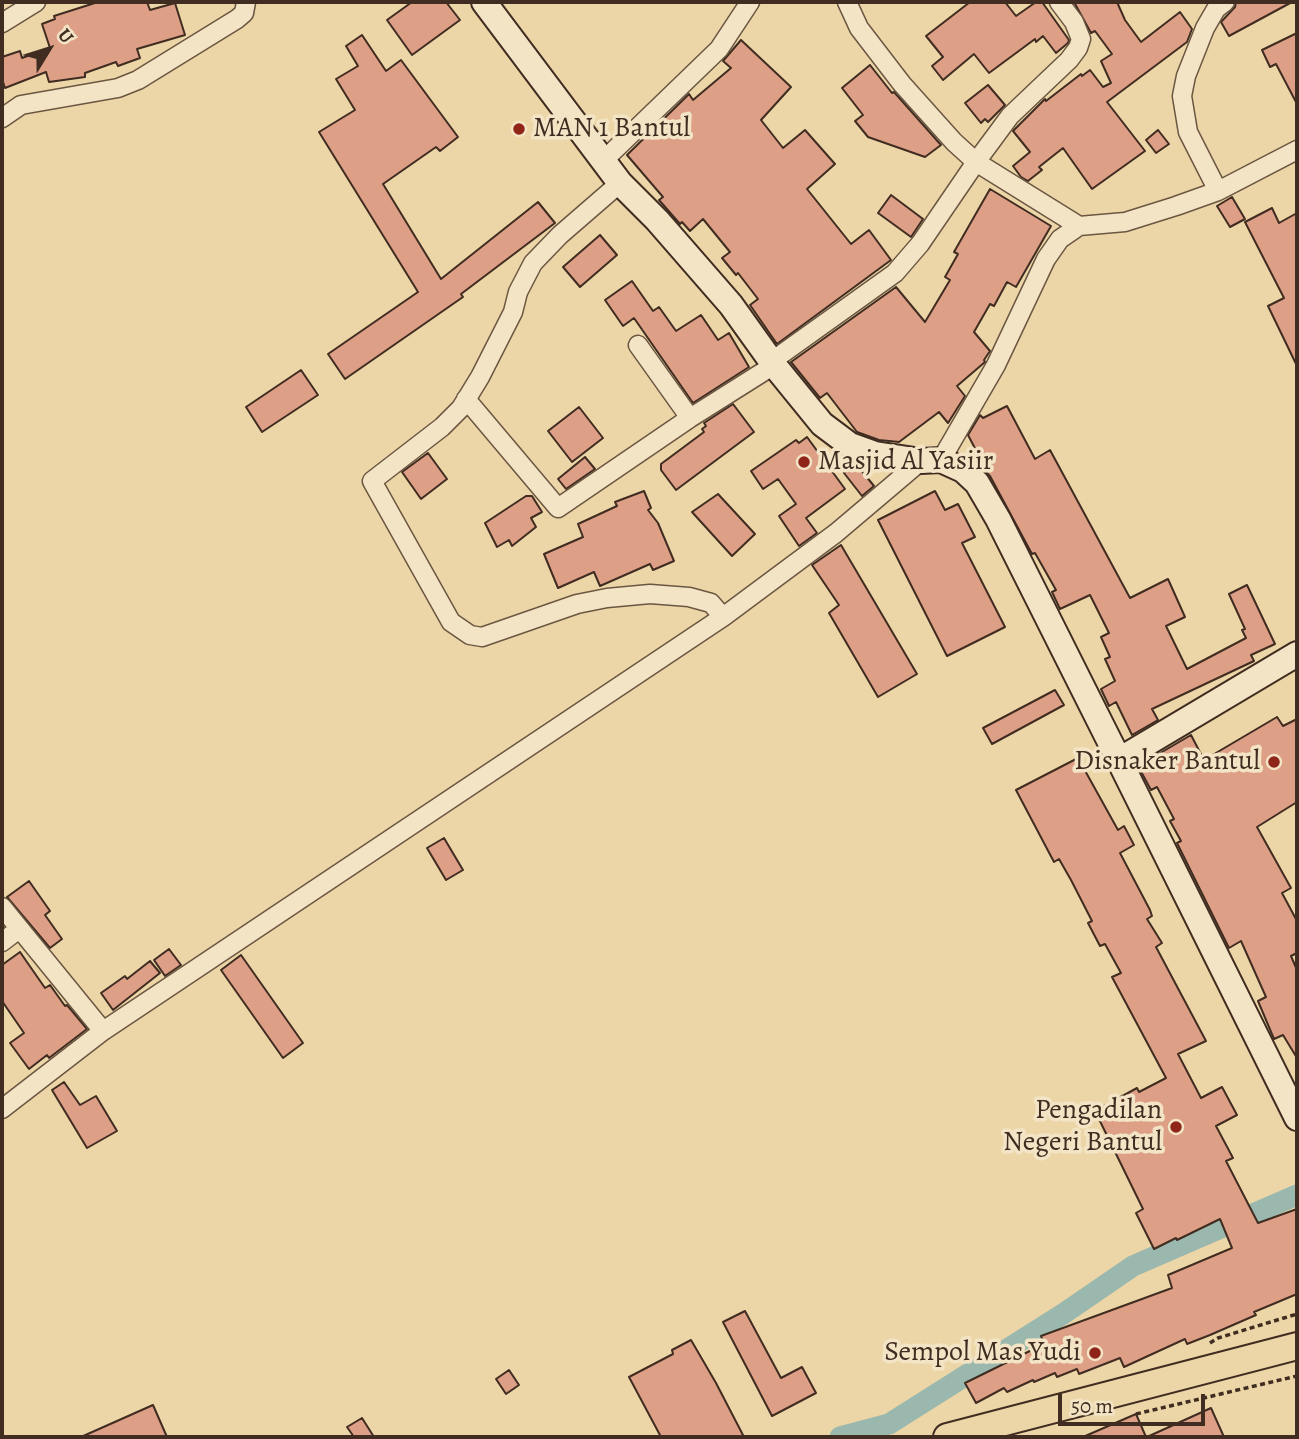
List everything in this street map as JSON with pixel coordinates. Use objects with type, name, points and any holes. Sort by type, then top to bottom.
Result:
[{"type":"main road","points":[[484,2],[620,183],[657,220],[731,305],[822,424],[850,445],[875,454],[953,464],[970,475],[986,497],[1297,1118]]},
{"type":"main road","points":[[1119,760],[1297,654]]},
{"type":"main road","points":[[947,1437],[998,1431],[1297,1346]]},
{"type":"street","points":[[2,23],[36,2]]},
{"type":"street","points":[[2,118],[21,105],[118,88],[138,80],[237,19],[244,13],[246,2]]},
{"type":"street","points":[[603,161],[719,49],[750,2]]},
{"type":"street","points":[[847,2],[859,28],[902,84],[954,142],[976,162],[1079,226]]},
{"type":"street","points":[[466,399],[558,508],[773,363],[895,273],[920,244],[1010,116],[1069,60],[1078,48],[1081,39],[1078,30],[1059,2]]},
{"type":"street","points":[[1218,191],[1188,132],[1182,96],[1186,76],[1205,28],[1216,9],[1225,2]]},
{"type":"street","points":[[2,1109],[103,1031],[723,617],[931,461],[996,365],[1046,259],[1060,239],[1079,226],[1125,222],[1218,191],[1297,150]]},
{"type":"street","points":[[620,183],[560,235],[533,263],[518,292],[513,312],[461,408],[372,481],[451,622],[470,635],[482,638],[577,604],[650,594],[689,597],[711,603],[723,617]]},
{"type":"street","points":[[638,345],[690,418]]},
{"type":"street","points":[[2,906],[103,1031]]},
{"type":"street","points":[[2,942],[19,929]]},
{"type":"path","points":[[1129,1415],[1297,1376]]},
{"type":"building","points":[[98,2],[147,2],[150,10],[175,3],[185,35],[137,49],[140,58],[118,66],[116,62],[85,73],[85,77],[49,82],[46,72],[5,88],[2,79],[2,57],[20,51],[22,58],[50,48],[42,24],[55,19],[54,16]]},
{"type":"building","points":[[412,2],[446,2],[460,20],[412,55],[387,20]]},
{"type":"building","points":[[970,2],[1005,2],[1016,16],[1036,2],[1042,2],[1069,40],[1068,43],[1056,53],[1043,36],[1036,42],[1035,39],[989,73],[974,54],[943,80],[932,66],[943,57],[926,36]]},
{"type":"building","points":[[1074,2],[1117,2],[1125,20],[1141,42],[1180,12],[1192,29],[1187,42],[1107,102],[1145,151],[1092,189],[1063,148],[1039,167],[1042,170],[1028,181],[1021,177],[1013,166],[1030,152],[1013,131],[1045,99],[1046,101],[1090,70],[1103,87],[1111,83],[1101,61],[1112,54],[1095,31],[1091,33]]},
{"type":"building","points":[[1236,2],[1292,2],[1229,36],[1221,22],[1235,7]]},
{"type":"building","points":[[1297,33],[1297,104],[1276,64],[1270,67],[1262,50]]},
{"type":"building","points":[[362,35],[386,71],[401,60],[458,137],[440,151],[436,147],[383,184],[441,279],[538,202],[555,223],[461,294],[463,297],[345,379],[328,354],[418,292],[319,132],[355,110],[336,79],[358,66],[346,46]]},
{"type":"building","points":[[741,40],[791,87],[761,120],[783,148],[805,130],[835,164],[807,189],[851,244],[869,230],[891,260],[777,344],[750,305],[758,299],[738,273],[736,275],[722,258],[730,252],[703,219],[690,231],[682,222],[680,224],[659,200],[663,197],[627,155],[689,94],[693,100],[731,68],[723,61]]},
{"type":"building","points":[[870,65],[892,93],[894,92],[941,145],[925,157],[868,137],[855,121],[863,115],[842,88]]},
{"type":"building","points":[[988,85],[1005,105],[988,122],[985,119],[981,123],[965,103]]},
{"type":"building","points":[[1158,130],[1169,144],[1156,153],[1146,140]]},
{"type":"building","points":[[990,189],[1051,226],[1016,287],[1007,282],[994,306],[990,304],[974,332],[990,351],[985,362],[957,386],[965,396],[948,423],[939,412],[899,442],[879,440],[857,432],[827,393],[820,398],[791,362],[896,287],[925,322],[950,280],[945,277],[958,254],[954,252]]},
{"type":"building","points":[[891,195],[923,219],[911,237],[878,213]]},
{"type":"building","points":[[1232,197],[1245,219],[1230,227],[1217,206]]},
{"type":"building","points":[[1272,208],[1279,223],[1297,213],[1297,366],[1268,306],[1284,298],[1245,222]]},
{"type":"building","points":[[600,235],[617,255],[580,287],[563,267]]},
{"type":"building","points":[[632,281],[653,311],[659,307],[676,331],[701,315],[718,340],[729,333],[749,367],[693,403],[634,318],[623,326],[605,300]]},
{"type":"building","points":[[301,370],[318,395],[262,432],[246,407]]},
{"type":"building","points":[[733,404],[754,432],[676,490],[661,470],[661,464],[704,432],[704,423]]},
{"type":"building","points":[[1007,406],[1035,459],[1050,450],[1130,598],[1168,579],[1185,617],[1166,626],[1187,669],[1246,638],[1242,630],[1245,629],[1229,594],[1247,585],[1275,644],[1251,655],[1254,661],[1152,709],[1158,720],[1132,735],[1116,702],[1109,706],[1101,689],[1115,681],[1105,659],[1110,657],[1101,637],[1109,633],[1090,595],[1060,609],[1052,592],[1056,590],[1035,553],[1032,554],[990,476],[973,459],[979,456],[968,435],[980,415],[983,418]]},
{"type":"building","points":[[579,407],[603,438],[572,462],[548,431]]},
{"type":"building","points":[[807,437],[845,489],[806,518],[817,533],[799,546],[779,516],[796,504],[778,479],[763,489],[751,471],[796,440],[799,443]]},
{"type":"building","points":[[428,453],[447,479],[421,499],[402,472]]},
{"type":"building","points":[[585,457],[595,469],[566,489],[558,479]]},
{"type":"building","points":[[856,464],[874,486],[862,496],[844,473]]},
{"type":"building","points":[[644,491],[651,508],[648,510],[658,523],[674,561],[653,570],[650,564],[600,586],[594,572],[558,588],[544,554],[583,537],[578,524],[617,506],[615,502]]},
{"type":"building","points":[[935,491],[945,510],[958,504],[975,537],[962,543],[1005,627],[947,656],[878,520]]},
{"type":"building","points":[[718,494],[755,534],[732,556],[692,512]]},
{"type":"building","points":[[526,496],[532,496],[542,512],[531,518],[536,527],[512,546],[509,540],[497,547],[485,523]]},
{"type":"building","points":[[841,545],[917,674],[878,697],[829,613],[839,605],[812,565]]},
{"type":"building","points":[[1055,690],[1064,705],[992,744],[983,728]]},
{"type":"building","points":[[1277,717],[1283,726],[1297,719],[1297,802],[1257,827],[1291,888],[1282,893],[1297,921],[1297,953],[1291,956],[1297,970],[1297,1058],[1283,1035],[1274,1039],[1258,1001],[1266,997],[1241,941],[1229,948],[1177,843],[1181,841],[1170,821],[1174,819],[1157,787],[1151,790],[1138,766],[1191,735],[1204,760]]},
{"type":"building","points":[[1078,758],[1118,830],[1124,826],[1134,845],[1120,853],[1150,910],[1152,916],[1147,919],[1162,943],[1156,947],[1206,1041],[1178,1054],[1201,1098],[1222,1087],[1237,1115],[1216,1126],[1233,1158],[1226,1161],[1258,1223],[1297,1209],[1297,1294],[1210,1335],[1187,1344],[1185,1339],[1124,1367],[1120,1358],[1079,1374],[1077,1369],[1057,1377],[1055,1373],[1007,1392],[1004,1388],[976,1403],[965,1383],[1044,1344],[1041,1336],[1172,1288],[1168,1275],[1232,1248],[1220,1219],[1154,1249],[1136,1213],[1143,1209],[1095,1111],[1137,1088],[1139,1092],[1166,1078],[1112,977],[1121,973],[1105,944],[1100,946],[1088,923],[1092,921],[1071,880],[1059,859],[1054,862],[1016,790]]},
{"type":"building","points":[[444,838],[463,870],[446,880],[427,848]]},
{"type":"building","points":[[29,881],[50,911],[45,915],[62,939],[50,948],[7,897]]},
{"type":"building","points":[[169,949],[181,965],[165,976],[154,960]]},
{"type":"building","points":[[20,952],[45,988],[50,985],[87,1029],[49,1058],[47,1055],[29,1069],[10,1043],[24,1033],[2,1001],[2,965]]},
{"type":"building","points":[[241,955],[303,1043],[283,1058],[221,970]]},
{"type":"building","points":[[150,961],[160,973],[113,1010],[101,993],[125,976],[127,979]]},
{"type":"building","points":[[64,1082],[80,1105],[96,1096],[117,1131],[87,1148],[52,1090]]},
{"type":"building","points":[[745,1311],[781,1378],[802,1367],[816,1393],[772,1416],[723,1322]]},
{"type":"building","points":[[691,1340],[744,1437],[661,1437],[629,1377],[673,1354],[672,1350]]},
{"type":"building","points":[[509,1370],[519,1385],[506,1394],[496,1379]]},
{"type":"building","points":[[153,1405],[167,1437],[81,1437]]},
{"type":"building","points":[[1211,1408],[1224,1437],[1147,1437]]},
{"type":"building","points":[[1136,1414],[1146,1437],[1083,1437]]},
{"type":"building","points":[[362,1418],[374,1437],[354,1437],[347,1427]]},
{"type":"waterway","points":[[840,1437],[889,1424],[1063,1314],[1133,1266],[1297,1195]]},
{"type":"place","name":"MAN 1 Bantul","points":[[519,129]]},
{"type":"place","name":"Masjid Al Yasiir","points":[[804,462]]},
{"type":"place","name":"Disnaker Bantul","points":[[1274,762]]},
{"type":"place","name":"Pengadilan Negeri Bantul","points":[[1176,1127]]},
{"type":"place","name":"Sempol Mas Yudi","points":[[1095,1353]]}]
